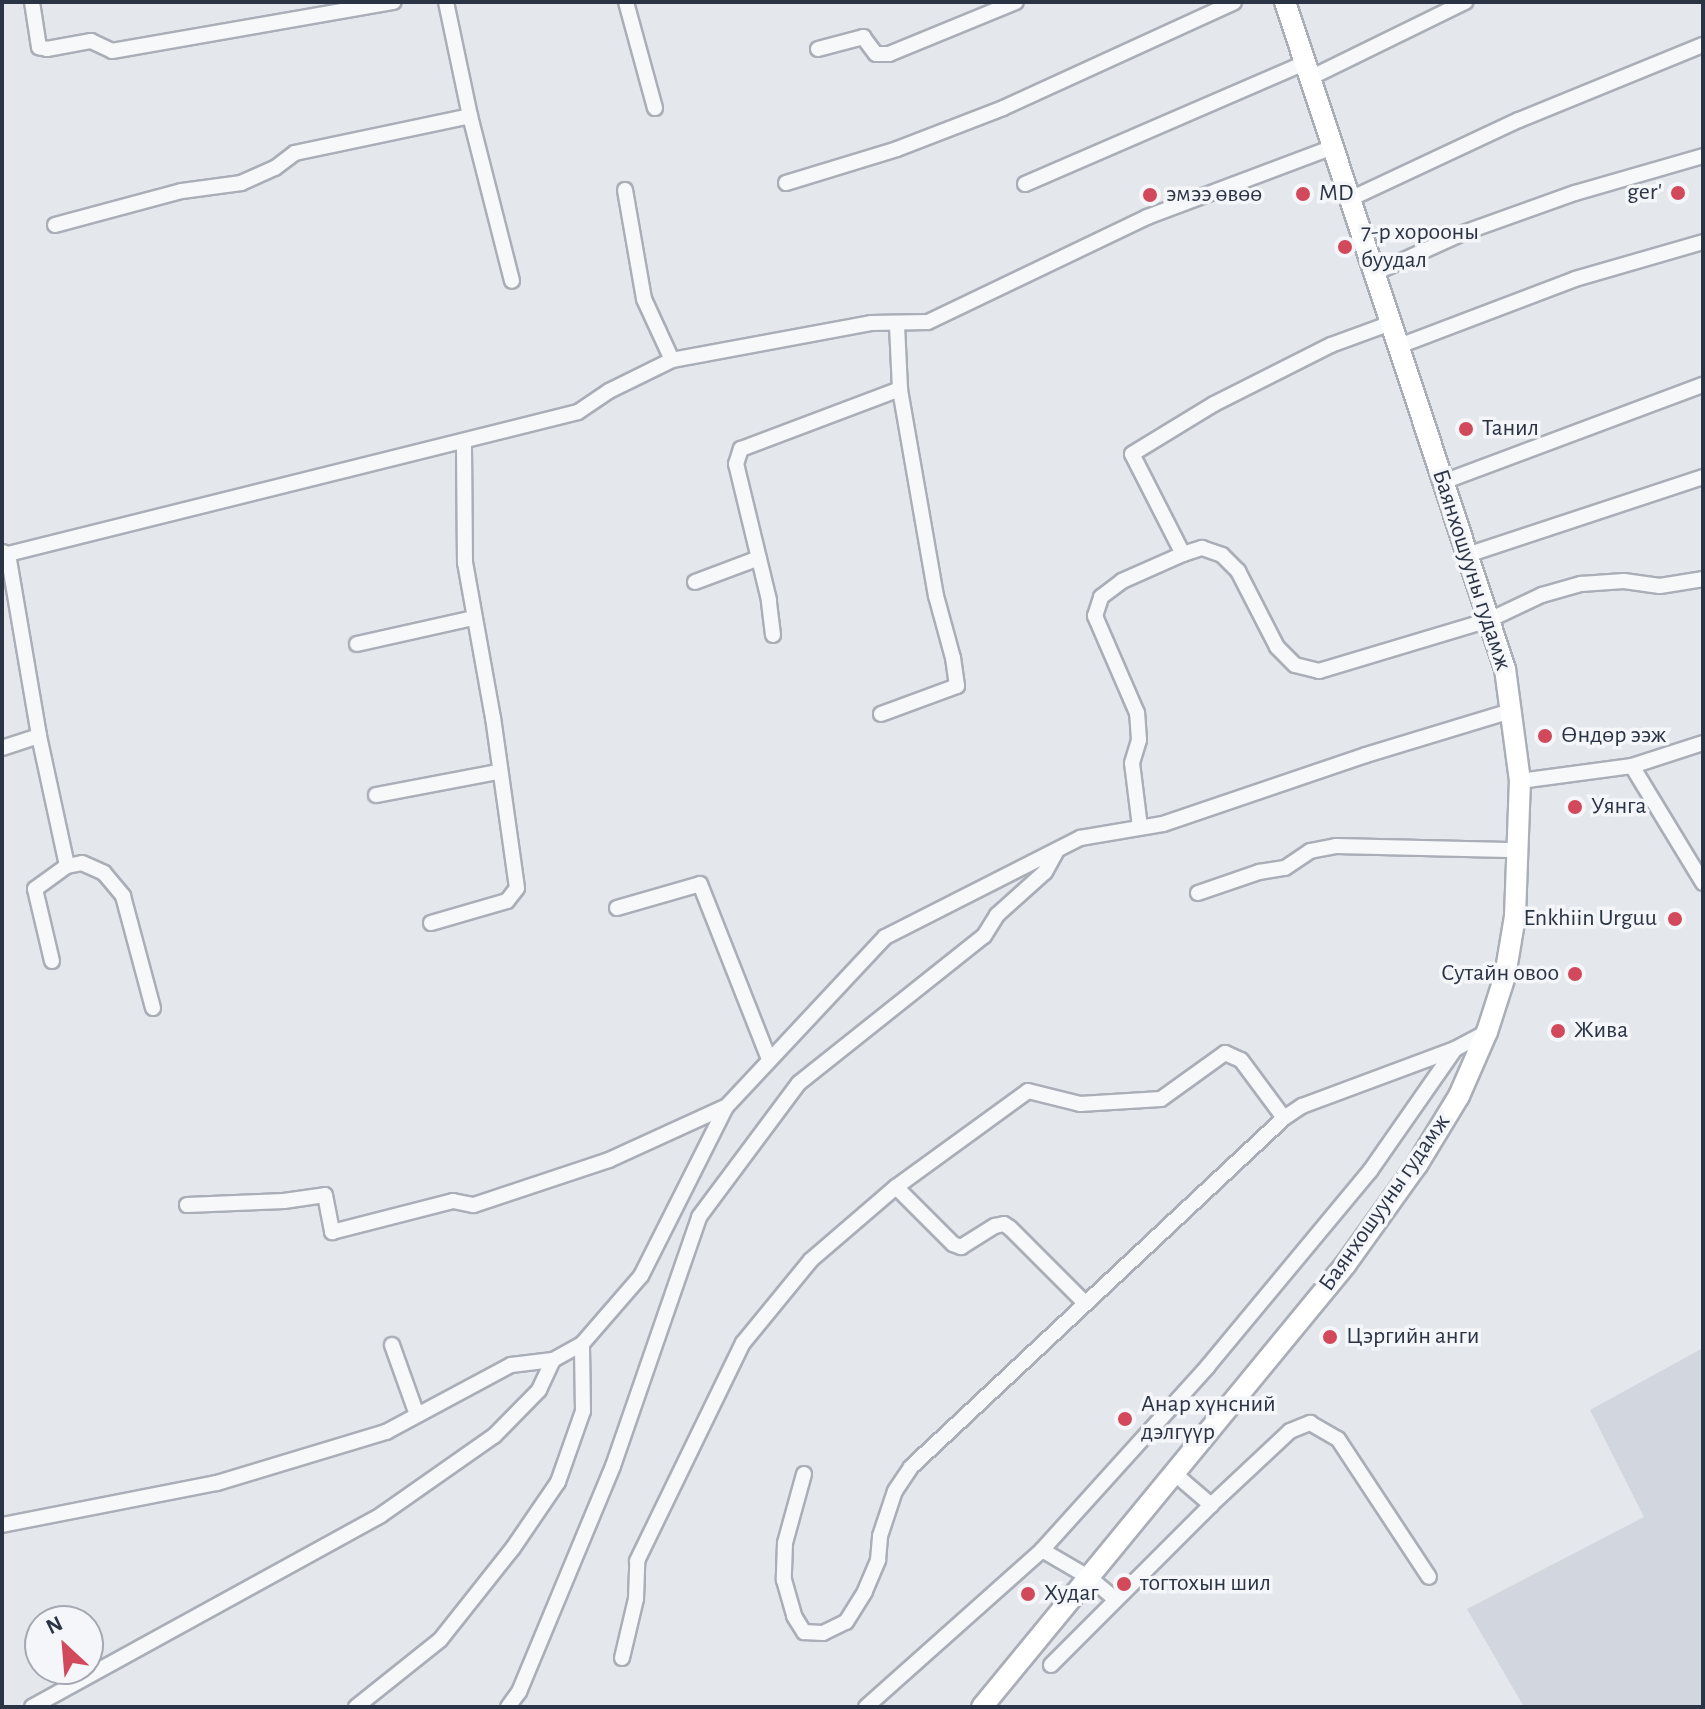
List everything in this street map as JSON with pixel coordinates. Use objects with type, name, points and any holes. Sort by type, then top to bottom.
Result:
[{"type":"main road","name":"Баянхошууны гудамж","points":[[982,1707],[1346,1264],[1417,1165],[1459,1096],[1487,1032],[1505,976],[1515,916],[1520,781],[1505,669],[1285,2]]},
{"type":"street","points":[[32,2],[39,47],[91,41],[112,51],[394,2]]},
{"type":"street","points":[[446,2],[470,116],[512,281]]},
{"type":"street","points":[[626,2],[655,108]]},
{"type":"street","points":[[818,49],[863,37],[876,54],[889,54],[1016,2]]},
{"type":"street","points":[[786,183],[897,149],[1003,108],[1234,2]]},
{"type":"street","points":[[1025,184],[1308,70],[1465,2]]},
{"type":"street","points":[[1350,199],[1519,120],[1703,45]]},
{"type":"street","points":[[55,225],[182,191],[241,183],[275,168],[295,153],[470,116]]},
{"type":"street","points":[[67,866],[5,553],[578,412],[609,391],[672,360],[871,323],[897,325],[928,322],[959,310],[1147,217],[1333,147]]},
{"type":"street","points":[[1375,273],[1463,233],[1575,193],[1703,156]]},
{"type":"street","points":[[625,190],[644,299],[672,360]]},
{"type":"street","points":[[1399,346],[1575,279],[1703,242]]},
{"type":"street","points":[[1183,554],[1132,454],[1214,404],[1331,345],[1391,323]]},
{"type":"street","points":[[881,714],[957,686],[953,658],[936,596],[900,389],[897,325]]},
{"type":"street","points":[[1443,482],[1703,385]]},
{"type":"street","points":[[773,635],[759,558],[736,464],[741,449],[900,389]]},
{"type":"street","points":[[431,923],[507,901],[517,888],[498,772],[493,718],[465,563],[464,441]]},
{"type":"street","points":[[1467,555],[1703,477]]},
{"type":"street","points":[[1140,827],[1132,763],[1139,740],[1137,713],[1095,616],[1101,597],[1122,581],[1183,554],[1202,548],[1222,555],[1238,571],[1277,647],[1295,665],[1319,671],[1489,620],[1542,595],[1581,584],[1624,581],[1660,586],[1703,579]]},
{"type":"street","points":[[695,582],[759,558]]},
{"type":"street","points":[[357,644],[473,618]]},
{"type":"street","points":[[2,1525],[217,1483],[386,1432],[511,1365],[553,1360],[582,1344],[641,1276],[682,1189],[726,1107],[885,937],[1080,838],[1163,824],[1366,755],[1511,711]]},
{"type":"street","points":[[2,748],[39,736]]},
{"type":"street","points":[[1520,781],[1632,766],[1703,743]]},
{"type":"street","points":[[1632,766],[1703,883]]},
{"type":"street","points":[[376,795],[498,772]]},
{"type":"street","points":[[1198,893],[1259,872],[1285,868],[1310,851],[1336,846],[1519,850]]},
{"type":"street","points":[[508,1707],[519,1692],[613,1466],[699,1217],[799,1083],[984,936],[997,915],[1045,872],[1057,849]]},
{"type":"street","points":[[52,961],[35,889],[67,866],[82,863],[104,873],[123,896],[153,1008]]},
{"type":"street","points":[[617,908],[700,884],[769,1059]]},
{"type":"street","points":[[804,1474],[785,1543],[784,1580],[794,1616],[804,1632],[823,1633],[846,1622],[865,1591],[878,1560],[880,1536],[895,1491],[911,1467],[1284,1118],[1302,1106],[1455,1049],[1487,1032]]},
{"type":"street","points":[[866,1707],[1042,1550],[1208,1366],[1370,1171],[1455,1049]]},
{"type":"street","points":[[622,1658],[636,1599],[637,1561],[743,1343],[811,1260],[896,1187],[1028,1091],[1080,1104],[1161,1099],[1225,1053],[1241,1060],[1284,1118]]},
{"type":"street","points":[[187,1205],[284,1201],[325,1195],[332,1232],[453,1201],[474,1205],[609,1160],[726,1107]]},
{"type":"street","points":[[896,1187],[953,1244],[961,1247],[995,1226],[1004,1224],[1085,1303]]},
{"type":"street","points":[[356,1707],[440,1640],[513,1548],[558,1482],[583,1411],[582,1344]]},
{"type":"street","points":[[392,1345],[417,1415]]},
{"type":"street","points":[[32,1707],[381,1515],[494,1436],[539,1390],[553,1360]]},
{"type":"street","points":[[1051,1665],[1114,1598],[1290,1431],[1310,1423],[1321,1426],[1338,1439],[1429,1577]]},
{"type":"street","points":[[1175,1474],[1211,1505]]},
{"type":"street","points":[[1042,1550],[1090,1578],[1114,1598]]},
{"type":"shaded area","points":[[1703,1348],[1703,1707],[1524,1707],[1467,1609],[1644,1517],[1590,1410]]},
{"type":"place","name":"ger'","points":[[1678,193]]},
{"type":"place","name":"MD","points":[[1303,194]]},
{"type":"place","name":"эмээ өвөө","points":[[1150,195]]},
{"type":"place","name":"7-р хорооны буудал","points":[[1345,247]]},
{"type":"place","name":"Танил","points":[[1466,429]]},
{"type":"place","name":"Өндөр ээж","points":[[1545,736]]},
{"type":"place","name":"Уянга","points":[[1575,807]]},
{"type":"place","name":"Enkhiin Urguu","points":[[1675,919]]},
{"type":"place","name":"Сутайн овоо","points":[[1575,974]]},
{"type":"place","name":"Жива","points":[[1558,1031]]},
{"type":"place","name":"Цэргийн анги","points":[[1330,1337]]},
{"type":"place","name":"Анар хүнсний дэлгүүр","points":[[1125,1419]]},
{"type":"place","name":"тогтохын шил","points":[[1124,1584]]},
{"type":"place","name":"Худаг","points":[[1028,1594]]}]
